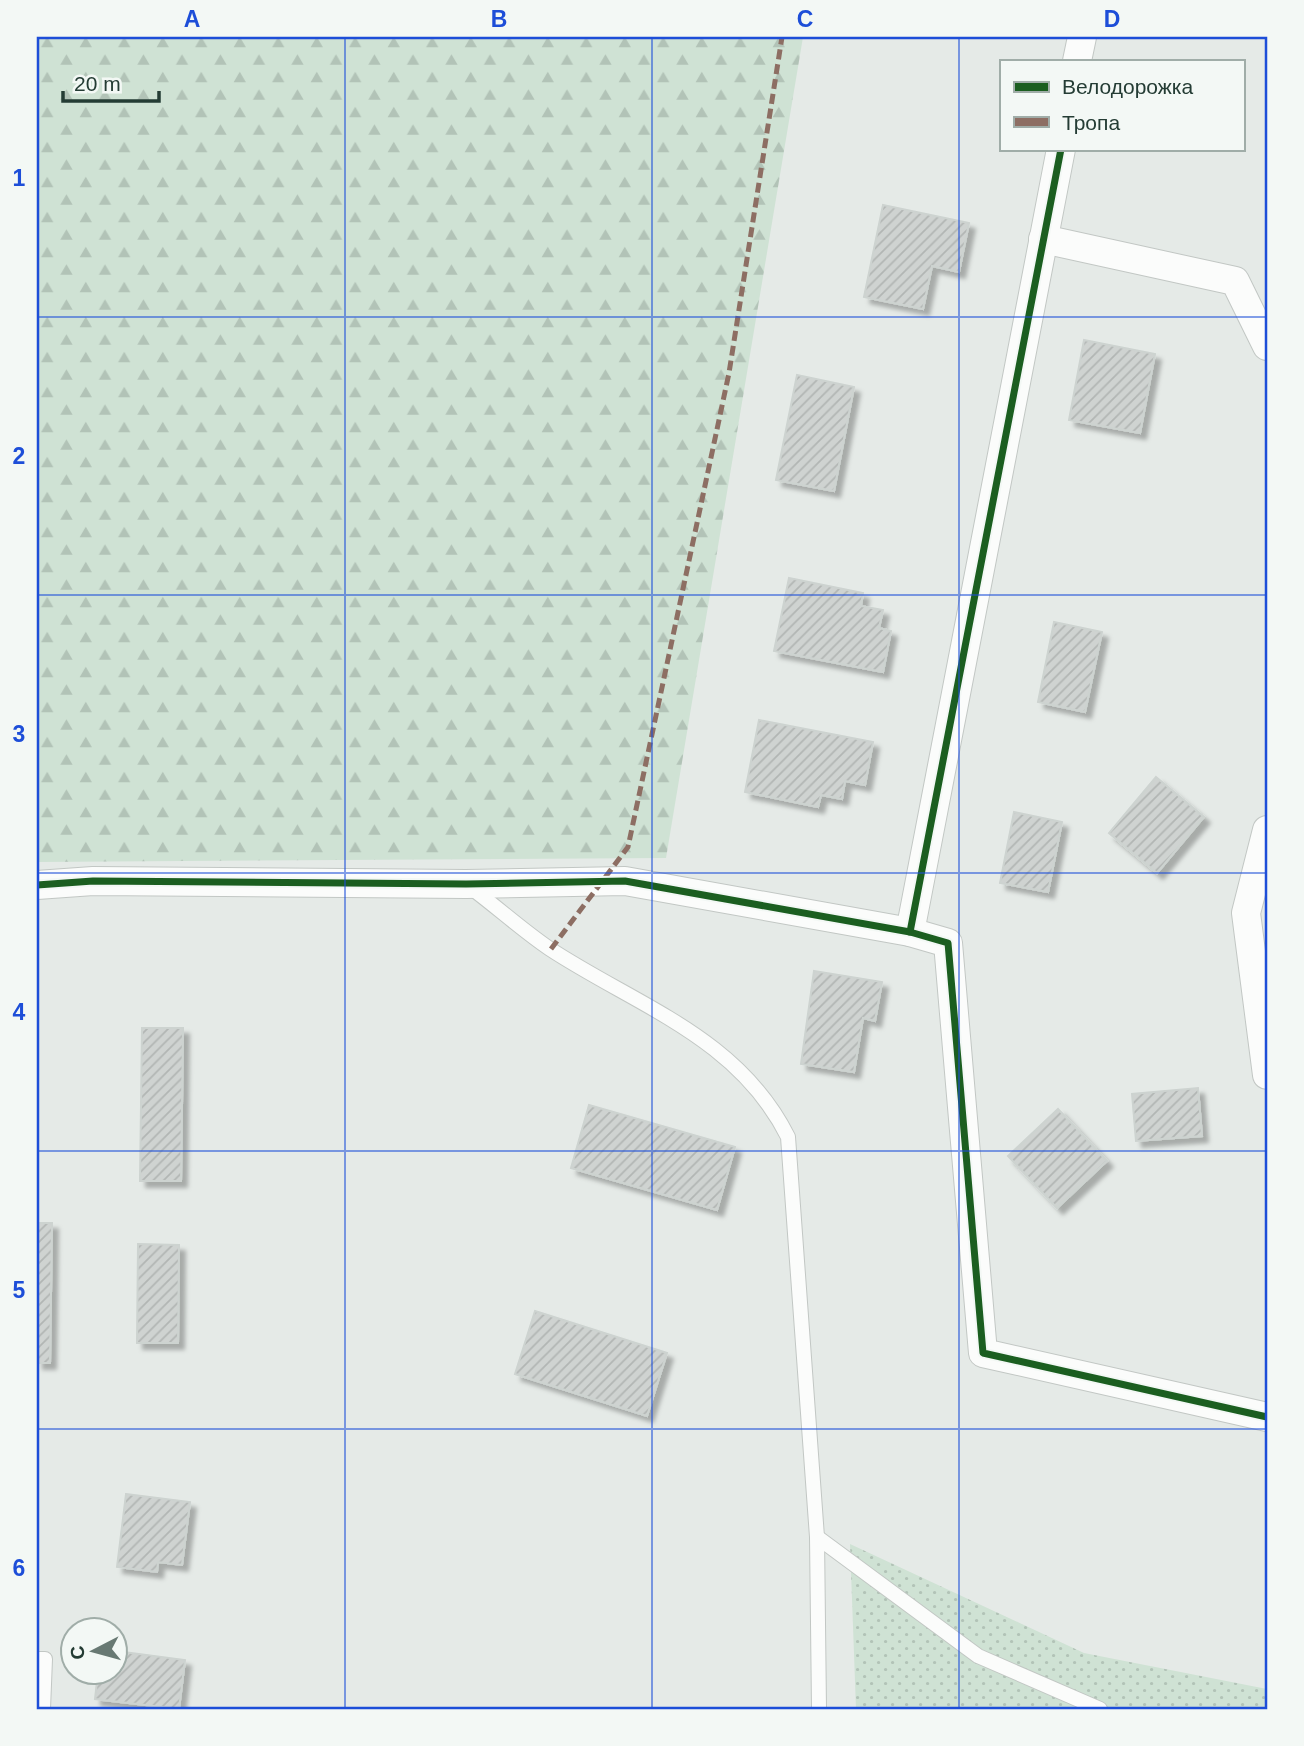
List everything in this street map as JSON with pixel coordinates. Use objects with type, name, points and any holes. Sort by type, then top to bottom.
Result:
[{"type":"street","points":[[1077,60],[1082,37]]},
{"type":"street","points":[[910,932],[1060,150]]},
{"type":"street","points":[[1043,239],[1235,281],[1267,346]]},
{"type":"street","points":[[1267,830],[1246,913],[1267,1075]]},
{"type":"street","points":[[37,884],[93,881],[466,884],[625,881],[910,932],[948,943],[983,1353],[1267,1417]]},
{"type":"lane","points":[[466,884],[551,949],[657,1009],[723,1054],[775,1111],[788,1137],[817,1537],[819,1709]]},
{"type":"lane","points":[[817,1537],[978,1656],[1100,1709]]},
{"type":"lane","points":[[37,1659],[45,1659],[43,1709]]},
{"type":"green space","points":[[37,37],[803,37],[666,858],[38,862]]},
{"type":"green space","points":[[850,1544],[1084,1653],[1267,1689],[1267,1709],[856,1709]]},
{"type":"building","points":[[883,205],[969,223],[959,272],[932,266],[923,309],[864,297]]},
{"type":"building","points":[[1084,340],[1155,354],[1140,433],[1069,420]]},
{"type":"building","points":[[797,375],[854,387],[834,491],[776,480]]},
{"type":"building","points":[[789,578],[863,593],[861,606],[883,610],[879,628],[891,631],[883,672],[774,651]]},
{"type":"building","points":[[1054,622],[1102,632],[1085,712],[1038,702]]},
{"type":"building","points":[[759,720],[873,742],[865,785],[845,781],[842,799],[821,795],[818,807],[745,792]]},
{"type":"building","points":[[1156,777],[1204,817],[1157,873],[1109,833]]},
{"type":"building","points":[[1014,812],[1062,822],[1048,892],[1000,883]]},
{"type":"building","points":[[814,971],[882,982],[875,1021],[863,1018],[854,1072],[801,1064]]},
{"type":"building","points":[[142,1028],[183,1028],[181,1181],[140,1181]]},
{"type":"building","points":[[1198,1088],[1202,1136],[1136,1141],[1132,1094]]},
{"type":"building","points":[[589,1105],[735,1147],[717,1210],[571,1168]]},
{"type":"building","points":[[1058,1109],[1107,1161],[1057,1208],[1008,1156]]},
{"type":"building","points":[[37,1223],[52,1223],[50,1363],[37,1363]]},
{"type":"building","points":[[138,1244],[179,1245],[178,1343],[137,1343]]},
{"type":"building","points":[[535,1311],[667,1353],[647,1416],[515,1374]]},
{"type":"building","points":[[126,1494],[190,1502],[182,1565],[158,1562],[157,1572],[117,1567]]},
{"type":"building","points":[[130,1653],[185,1660],[179,1709],[95,1699],[96,1686],[130,1686]]},
{"type":"marked path","points":[[551,949],[628,847],[729,373],[782,37]]},
{"type":"cycle path","points":[[910,932],[1061,150]]},
{"type":"cycle path","points":[[37,885],[93,881],[466,884],[625,881],[910,932],[948,943],[983,1353],[1267,1417]]}]
